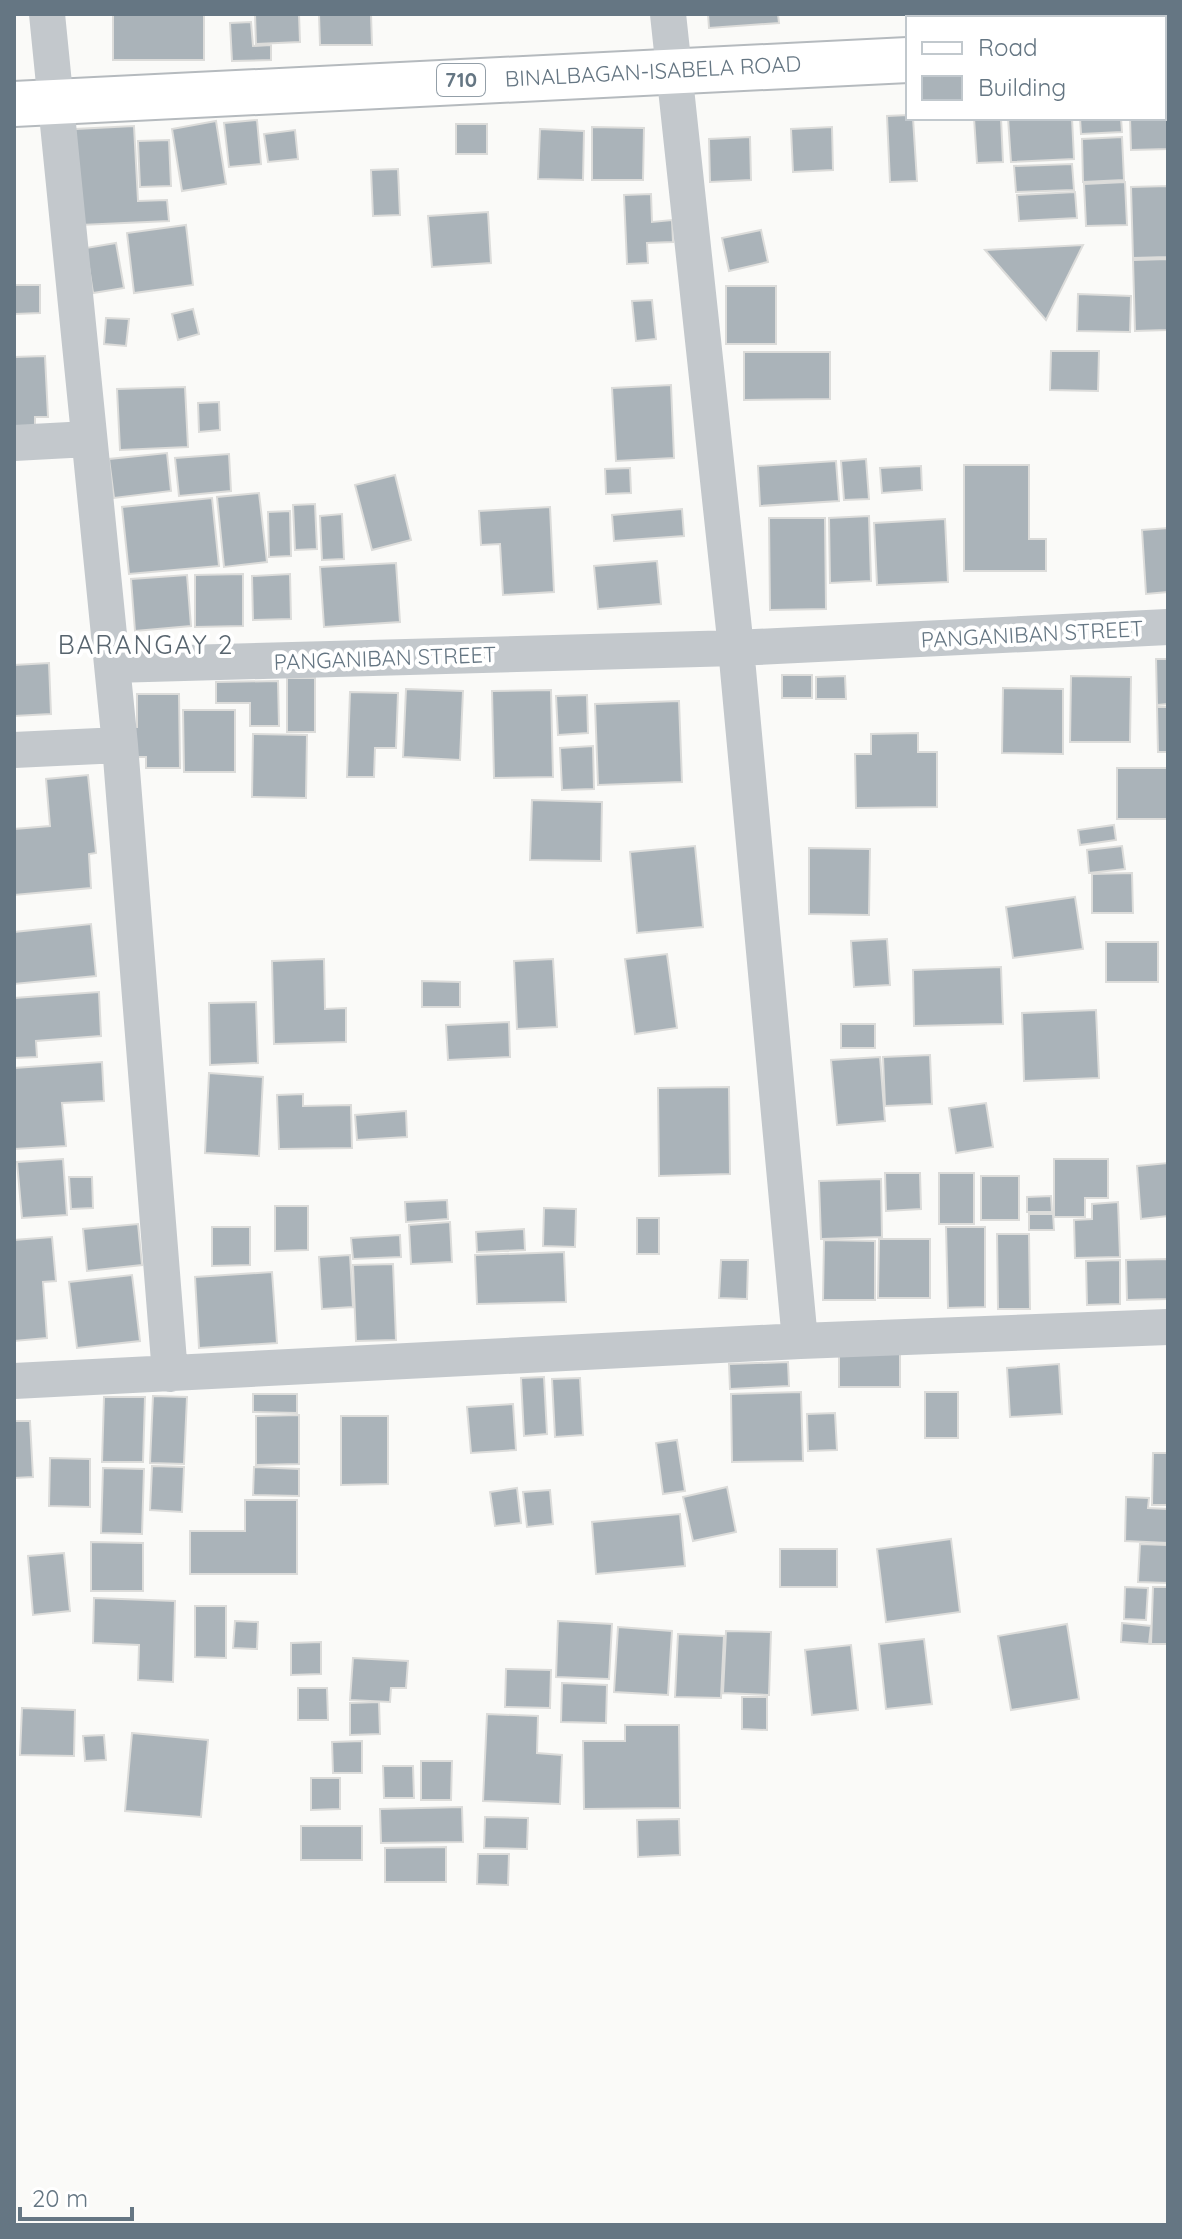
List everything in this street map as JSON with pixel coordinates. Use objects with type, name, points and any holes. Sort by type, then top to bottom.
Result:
[{"type":"main road","name":"BINALBAGAN-ISABELA ROAD","points":[[34,102],[906,60]]},
{"type":"street","points":[[47,14],[34,102],[88,439],[120,745],[170,1374]]},
{"type":"street","points":[[668,14],[736,648],[800,1341]]},
{"type":"street","points":[[14,443],[88,439]]},
{"type":"street","name":"PANGANIBAN STREET","points":[[112,665],[736,648],[1168,627]]},
{"type":"street","points":[[14,750],[120,745]]},
{"type":"street","points":[[14,1381],[800,1341],[1168,1327]]},
{"type":"building","points":[[113,14],[204,14],[204,60],[113,60]]},
{"type":"building","points":[[255,14],[299,14],[300,42],[256,44]]},
{"type":"building","points":[[319,14],[371,14],[372,45],[320,45]]},
{"type":"building","points":[[708,14],[778,14],[779,23],[709,28]]},
{"type":"building","points":[[995,14],[1029,14],[1029,16]]},
{"type":"building","points":[[251,22],[253,46],[271,45],[271,60],[232,61],[230,23]]},
{"type":"building","points":[[1168,78],[1168,149],[1131,150],[1130,120],[1166,120]]},
{"type":"building","points":[[906,115],[906,120],[913,120],[917,181],[890,182],[887,116]]},
{"type":"building","points":[[257,120],[261,164],[229,167],[224,123]]},
{"type":"building","points":[[974,120],[1001,120],[1003,162],[977,163]]},
{"type":"building","points":[[1008,120],[1072,120],[1074,159],[1011,162]]},
{"type":"building","points":[[1080,120],[1121,120],[1122,132],[1081,134]]},
{"type":"building","points":[[216,121],[226,184],[182,191],[172,129]]},
{"type":"building","points":[[456,124],[487,124],[487,154],[456,154]]},
{"type":"building","points":[[134,126],[138,201],[167,200],[169,221],[80,225],[75,129]]},
{"type":"building","points":[[592,127],[644,128],[643,180],[592,180]]},
{"type":"building","points":[[832,127],[833,170],[793,172],[791,129]]},
{"type":"building","points":[[540,129],[584,131],[583,180],[538,179]]},
{"type":"building","points":[[295,130],[298,159],[268,162],[264,134]]},
{"type":"building","points":[[750,137],[751,180],[710,182],[709,139]]},
{"type":"building","points":[[1122,137],[1124,180],[1083,182],[1082,139]]},
{"type":"building","points":[[169,140],[171,186],[140,187],[138,141]]},
{"type":"building","points":[[1072,164],[1074,190],[1016,192],[1014,166]]},
{"type":"building","points":[[398,169],[400,215],[373,216],[371,170]]},
{"type":"building","points":[[1125,182],[1127,225],[1086,226],[1084,184]]},
{"type":"building","points":[[1168,186],[1168,257],[1133,258],[1131,187]]},
{"type":"building","points":[[1075,192],[1077,218],[1019,221],[1017,195]]},
{"type":"building","points":[[651,194],[652,222],[672,220],[673,242],[647,243],[648,263],[627,264],[624,195]]},
{"type":"building","points":[[488,212],[491,263],[432,267],[428,216]]},
{"type":"building","points":[[186,225],[193,285],[134,293],[127,233]]},
{"type":"building","points":[[761,230],[768,262],[729,271],[722,238]]},
{"type":"building","points":[[116,243],[124,288],[93,293],[86,248]]},
{"type":"building","points":[[1083,245],[1046,320],[985,250]]},
{"type":"building","points":[[1168,259],[1168,330],[1135,331],[1133,260]]},
{"type":"building","points":[[15,285],[40,285],[40,313],[15,314]]},
{"type":"building","points":[[726,286],[776,286],[776,344],[726,344]]},
{"type":"building","points":[[1078,294],[1131,296],[1130,332],[1077,331]]},
{"type":"building","points":[[652,300],[656,339],[636,341],[632,301]]},
{"type":"building","points":[[193,309],[199,334],[178,340],[172,314]]},
{"type":"building","points":[[106,318],[129,319],[126,346],[104,344]]},
{"type":"building","points":[[1051,351],[1099,351],[1098,391],[1050,390]]},
{"type":"building","points":[[744,352],[830,352],[830,399],[744,400]]},
{"type":"building","points":[[45,356],[48,417],[35,417],[35,433],[14,434],[14,357]]},
{"type":"building","points":[[671,385],[674,458],[616,461],[612,388]]},
{"type":"building","points":[[185,387],[188,447],[120,450],[117,389]]},
{"type":"building","points":[[219,402],[220,430],[199,432],[198,403]]},
{"type":"building","points":[[167,453],[171,491],[114,498],[109,459]]},
{"type":"building","points":[[229,454],[231,491],[179,496],[175,458]]},
{"type":"building","points":[[866,459],[869,499],[844,500],[841,461]]},
{"type":"building","points":[[836,461],[839,501],[760,506],[758,466]]},
{"type":"building","points":[[964,465],[1029,465],[1029,539],[1046,539],[1046,571],[964,571]]},
{"type":"building","points":[[921,466],[922,490],[882,493],[880,468]]},
{"type":"building","points":[[630,468],[631,493],[606,494],[605,469]]},
{"type":"building","points":[[395,475],[411,540],[372,550],[355,485]]},
{"type":"building","points":[[259,493],[267,562],[224,567],[217,497]]},
{"type":"building","points":[[212,498],[219,566],[129,574],[122,507]]},
{"type":"building","points":[[315,504],[317,549],[295,550],[293,505]]},
{"type":"building","points":[[550,507],[554,592],[503,595],[500,544],[481,545],[479,511]]},
{"type":"building","points":[[682,509],[684,536],[614,541],[612,515]]},
{"type":"building","points":[[290,511],[291,556],[269,557],[268,512]]},
{"type":"building","points":[[342,514],[344,559],[322,560],[320,516]]},
{"type":"building","points":[[869,516],[871,581],[830,583],[829,518]]},
{"type":"building","points":[[769,518],[825,518],[826,609],[770,610]]},
{"type":"building","points":[[945,519],[948,582],[877,585],[874,523]]},
{"type":"building","points":[[1168,528],[1168,592],[1146,594],[1142,530]]},
{"type":"building","points":[[657,561],[661,604],[598,609],[594,566]]},
{"type":"building","points":[[396,563],[400,622],[324,627],[320,567]]},
{"type":"building","points":[[243,574],[243,626],[195,627],[195,575]]},
{"type":"building","points":[[290,574],[291,619],[253,620],[252,576]]},
{"type":"building","points":[[187,575],[191,626],[135,631],[131,579]]},
{"type":"building","points":[[1156,659],[1168,659],[1168,704],[1157,705]]},
{"type":"building","points":[[49,663],[51,714],[14,716],[14,665]]},
{"type":"building","points":[[782,675],[812,675],[812,698],[782,698]]},
{"type":"building","points":[[845,676],[846,699],[816,699],[816,677]]},
{"type":"building","points":[[1071,676],[1131,677],[1130,742],[1070,742]]},
{"type":"building","points":[[287,678],[315,678],[315,732],[287,732]]},
{"type":"building","points":[[278,681],[279,726],[250,726],[250,703],[216,703],[216,682]]},
{"type":"building","points":[[1003,688],[1063,689],[1063,754],[1002,753]]},
{"type":"building","points":[[406,689],[463,691],[460,760],[403,757]]},
{"type":"building","points":[[551,690],[553,777],[494,778],[492,691]]},
{"type":"building","points":[[350,692],[398,693],[396,748],[375,748],[374,777],[347,777]]},
{"type":"building","points":[[137,694],[179,694],[180,768],[146,768],[146,757],[130,757],[130,727],[137,727]]},
{"type":"building","points":[[587,695],[588,733],[558,735],[556,696]]},
{"type":"building","points":[[679,701],[682,782],[598,785],[595,704]]},
{"type":"building","points":[[1157,707],[1168,707],[1168,752],[1158,752]]},
{"type":"building","points":[[183,710],[235,710],[235,772],[184,772]]},
{"type":"building","points":[[918,733],[918,752],[937,752],[937,807],[856,808],[855,754],[871,754],[871,734]]},
{"type":"building","points":[[253,734],[307,735],[306,798],[252,797]]},
{"type":"building","points":[[593,746],[594,789],[562,790],[560,748]]},
{"type":"building","points":[[1117,768],[1168,768],[1168,819],[1117,819]]},
{"type":"building","points":[[88,775],[96,853],[89,854],[91,888],[14,895],[14,829],[50,826],[46,779]]},
{"type":"building","points":[[532,800],[602,802],[601,861],[530,860]]},
{"type":"building","points":[[1114,825],[1116,840],[1080,845],[1078,830]]},
{"type":"building","points":[[695,846],[703,927],[637,933],[630,852]]},
{"type":"building","points":[[1122,846],[1125,869],[1089,873],[1087,850]]},
{"type":"building","points":[[809,848],[870,849],[869,915],[809,914]]},
{"type":"building","points":[[1132,873],[1133,913],[1092,913],[1092,874]]},
{"type":"building","points":[[1075,897],[1083,949],[1013,958],[1006,907]]},
{"type":"building","points":[[91,924],[96,976],[14,984],[14,932]]},
{"type":"building","points":[[887,939],[890,985],[854,987],[851,941]]},
{"type":"building","points":[[1106,942],[1158,942],[1158,982],[1106,982]]},
{"type":"building","points":[[667,954],[677,1028],[635,1034],[625,959]]},
{"type":"building","points":[[324,959],[325,1009],[346,1008],[346,1042],[274,1044],[272,961]]},
{"type":"building","points":[[553,959],[557,1027],[517,1029],[514,961]]},
{"type":"building","points":[[1001,967],[1003,1024],[914,1026],[913,970]]},
{"type":"building","points":[[422,981],[460,982],[460,1007],[422,1007]]},
{"type":"building","points":[[99,992],[101,1036],[36,1041],[37,1057],[14,1058],[14,998]]},
{"type":"building","points":[[256,1002],[258,1063],[210,1065],[209,1003]]},
{"type":"building","points":[[1096,1010],[1099,1078],[1024,1081],[1022,1013]]},
{"type":"building","points":[[509,1022],[510,1057],[448,1060],[446,1025]]},
{"type":"building","points":[[841,1024],[875,1024],[875,1048],[841,1048]]},
{"type":"building","points":[[930,1055],[932,1104],[885,1106],[883,1057]]},
{"type":"building","points":[[880,1057],[885,1121],[837,1125],[831,1060]]},
{"type":"building","points":[[102,1062],[104,1101],[62,1103],[66,1146],[14,1149],[14,1068]]},
{"type":"building","points":[[209,1073],[263,1077],[259,1156],[205,1153]]},
{"type":"building","points":[[729,1087],[730,1174],[659,1176],[658,1088]]},
{"type":"building","points":[[303,1094],[303,1106],[351,1105],[352,1148],[279,1149],[277,1095]]},
{"type":"building","points":[[986,1103],[993,1147],[956,1153],[949,1108]]},
{"type":"building","points":[[406,1111],[407,1137],[357,1140],[355,1115]]},
{"type":"building","points":[[63,1159],[67,1215],[22,1218],[17,1162]]},
{"type":"building","points":[[1054,1159],[1108,1159],[1108,1198],[1085,1198],[1085,1217],[1054,1217]]},
{"type":"building","points":[[1168,1163],[1168,1216],[1141,1219],[1137,1166]]},
{"type":"building","points":[[885,1173],[920,1173],[921,1209],[886,1211]]},
{"type":"building","points":[[939,1173],[974,1173],[974,1224],[939,1224]]},
{"type":"building","points":[[981,1176],[1019,1176],[1019,1220],[981,1220]]},
{"type":"building","points":[[69,1177],[92,1177],[93,1208],[71,1209]]},
{"type":"building","points":[[881,1179],[882,1237],[821,1239],[819,1181]]},
{"type":"building","points":[[1051,1196],[1052,1212],[1027,1212],[1027,1197]]},
{"type":"building","points":[[447,1200],[448,1219],[406,1222],[405,1202]]},
{"type":"building","points":[[1118,1202],[1120,1257],[1075,1258],[1074,1220],[1092,1219],[1092,1204]]},
{"type":"building","points":[[275,1206],[308,1206],[308,1250],[275,1251]]},
{"type":"building","points":[[544,1208],[576,1209],[575,1247],[543,1246]]},
{"type":"building","points":[[1029,1214],[1053,1214],[1054,1230],[1029,1230]]},
{"type":"building","points":[[637,1218],[659,1218],[659,1254],[637,1254]]},
{"type":"building","points":[[450,1222],[452,1262],[411,1264],[409,1225]]},
{"type":"building","points":[[138,1224],[142,1265],[87,1271],[83,1229]]},
{"type":"building","points":[[212,1227],[250,1227],[250,1265],[212,1266]]},
{"type":"building","points":[[946,1227],[985,1227],[985,1307],[948,1308]]},
{"type":"building","points":[[524,1229],[525,1250],[477,1252],[476,1232]]},
{"type":"building","points":[[997,1234],[1029,1234],[1030,1309],[998,1309]]},
{"type":"building","points":[[400,1235],[401,1257],[353,1259],[351,1238]]},
{"type":"building","points":[[52,1237],[56,1281],[43,1282],[47,1338],[14,1341],[14,1240]]},
{"type":"building","points":[[879,1239],[930,1239],[930,1298],[878,1298]]},
{"type":"building","points":[[824,1240],[875,1241],[875,1300],[823,1300]]},
{"type":"building","points":[[564,1252],[566,1302],[477,1304],[475,1255]]},
{"type":"building","points":[[350,1255],[353,1307],[322,1309],[319,1257]]},
{"type":"building","points":[[1167,1259],[1168,1299],[1127,1300],[1126,1260]]},
{"type":"building","points":[[721,1260],[748,1260],[747,1299],[719,1298]]},
{"type":"building","points":[[1120,1260],[1120,1304],[1087,1305],[1086,1261]]},
{"type":"building","points":[[393,1264],[396,1340],[356,1341],[353,1265]]},
{"type":"building","points":[[272,1272],[277,1343],[199,1348],[195,1277]]},
{"type":"building","points":[[132,1275],[140,1341],[77,1348],[69,1282]]},
{"type":"building","points":[[839,1352],[900,1353],[900,1387],[839,1387]]},
{"type":"building","points":[[788,1362],[789,1386],[730,1389],[729,1364]]},
{"type":"building","points":[[1059,1364],[1062,1414],[1010,1417],[1007,1368]]},
{"type":"building","points":[[544,1377],[547,1434],[524,1436],[521,1378]]},
{"type":"building","points":[[580,1378],[583,1435],[555,1437],[552,1379]]},
{"type":"building","points":[[801,1392],[803,1461],[732,1462],[731,1394]]},
{"type":"building","points":[[925,1392],[958,1392],[958,1438],[925,1438]]},
{"type":"building","points":[[253,1394],[297,1394],[297,1413],[253,1412]]},
{"type":"building","points":[[153,1396],[187,1397],[184,1464],[150,1463]]},
{"type":"building","points":[[104,1397],[145,1397],[143,1462],[102,1462]]},
{"type":"building","points":[[513,1404],[516,1450],[471,1453],[467,1407]]},
{"type":"building","points":[[835,1413],[837,1450],[808,1451],[807,1414]]},
{"type":"building","points":[[299,1415],[299,1464],[256,1465],[256,1416]]},
{"type":"building","points":[[341,1416],[388,1416],[388,1484],[341,1485]]},
{"type":"building","points":[[14,1421],[30,1421],[33,1477],[14,1478]]},
{"type":"building","points":[[677,1440],[685,1491],[663,1494],[656,1443]]},
{"type":"building","points":[[1153,1453],[1168,1453],[1168,1505],[1152,1505]]},
{"type":"building","points":[[50,1458],[90,1459],[90,1507],[49,1506]]},
{"type":"building","points":[[152,1466],[184,1467],[182,1512],[150,1510]]},
{"type":"building","points":[[254,1467],[299,1469],[299,1496],[253,1495]]},
{"type":"building","points":[[103,1468],[144,1469],[142,1534],[101,1533]]},
{"type":"building","points":[[727,1487],[736,1532],[693,1541],[683,1497]]},
{"type":"building","points":[[517,1488],[521,1523],[495,1526],[490,1492]]},
{"type":"building","points":[[550,1490],[553,1524],[527,1527],[523,1492]]},
{"type":"building","points":[[1126,1497],[1149,1498],[1148,1508],[1168,1509],[1168,1543],[1125,1541]]},
{"type":"building","points":[[245,1500],[297,1500],[297,1574],[190,1574],[190,1531],[245,1531]]},
{"type":"building","points":[[680,1514],[685,1566],[596,1574],[592,1522]]},
{"type":"building","points":[[951,1539],[960,1612],[886,1622],[877,1549]]},
{"type":"building","points":[[91,1542],[143,1543],[143,1591],[91,1591]]},
{"type":"building","points":[[1140,1544],[1168,1545],[1168,1583],[1138,1582]]},
{"type":"building","points":[[780,1549],[837,1549],[837,1587],[780,1587]]},
{"type":"building","points":[[64,1553],[70,1611],[33,1615],[28,1556]]},
{"type":"building","points":[[1125,1587],[1148,1588],[1146,1620],[1124,1619]]},
{"type":"building","points":[[1153,1587],[1168,1587],[1168,1644],[1151,1644]]},
{"type":"building","points":[[94,1598],[175,1601],[173,1682],[138,1680],[139,1645],[93,1643]]},
{"type":"building","points":[[195,1606],[226,1606],[226,1658],[195,1657]]},
{"type":"building","points":[[235,1621],[258,1622],[257,1649],[233,1648]]},
{"type":"building","points":[[558,1621],[612,1624],[609,1679],[556,1677]]},
{"type":"building","points":[[1122,1623],[1151,1626],[1149,1644],[1121,1642]]},
{"type":"building","points":[[1067,1624],[1079,1699],[1011,1710],[998,1636]]},
{"type":"building","points":[[618,1627],[672,1631],[668,1695],[614,1692]]},
{"type":"building","points":[[726,1631],[771,1632],[769,1695],[723,1693]]},
{"type":"building","points":[[678,1634],[724,1636],[721,1698],[675,1697]]},
{"type":"building","points":[[924,1639],[932,1704],[886,1709],[879,1644]]},
{"type":"building","points":[[321,1642],[321,1674],[291,1675],[291,1643]]},
{"type":"building","points":[[851,1645],[858,1710],[812,1715],[805,1650]]},
{"type":"building","points":[[353,1658],[408,1661],[406,1688],[391,1688],[390,1702],[350,1700]]},
{"type":"building","points":[[506,1669],[551,1670],[550,1708],[505,1707]]},
{"type":"building","points":[[562,1683],[607,1685],[606,1723],[561,1722]]},
{"type":"building","points":[[298,1688],[327,1688],[328,1720],[298,1720]]},
{"type":"building","points":[[742,1697],[767,1697],[767,1730],[742,1729]]},
{"type":"building","points":[[379,1702],[380,1734],[350,1735],[350,1703]]},
{"type":"building","points":[[22,1708],[75,1710],[74,1756],[20,1755]]},
{"type":"building","points":[[487,1714],[538,1716],[537,1753],[562,1755],[560,1804],[483,1801]]},
{"type":"building","points":[[625,1725],[679,1725],[680,1808],[584,1809],[583,1741],[625,1741]]},
{"type":"building","points":[[132,1733],[208,1740],[201,1817],[125,1811]]},
{"type":"building","points":[[104,1735],[106,1760],[85,1761],[83,1736]]},
{"type":"building","points":[[362,1741],[362,1773],[333,1773],[332,1742]]},
{"type":"building","points":[[421,1761],[452,1761],[451,1800],[421,1800]]},
{"type":"building","points":[[383,1766],[413,1766],[414,1798],[384,1798]]},
{"type":"building","points":[[311,1778],[340,1778],[340,1809],[311,1810]]},
{"type":"building","points":[[462,1807],[463,1842],[381,1843],[380,1809]]},
{"type":"building","points":[[485,1817],[528,1818],[527,1849],[484,1848]]},
{"type":"building","points":[[679,1819],[680,1855],[638,1857],[637,1820]]},
{"type":"building","points":[[301,1826],[362,1826],[362,1860],[301,1860]]},
{"type":"building","points":[[446,1847],[446,1882],[385,1882],[385,1848]]},
{"type":"building","points":[[478,1854],[509,1854],[508,1885],[477,1884]]},
{"type":"district","name":"BARANGAY 2","points":[[146,645]]}]
